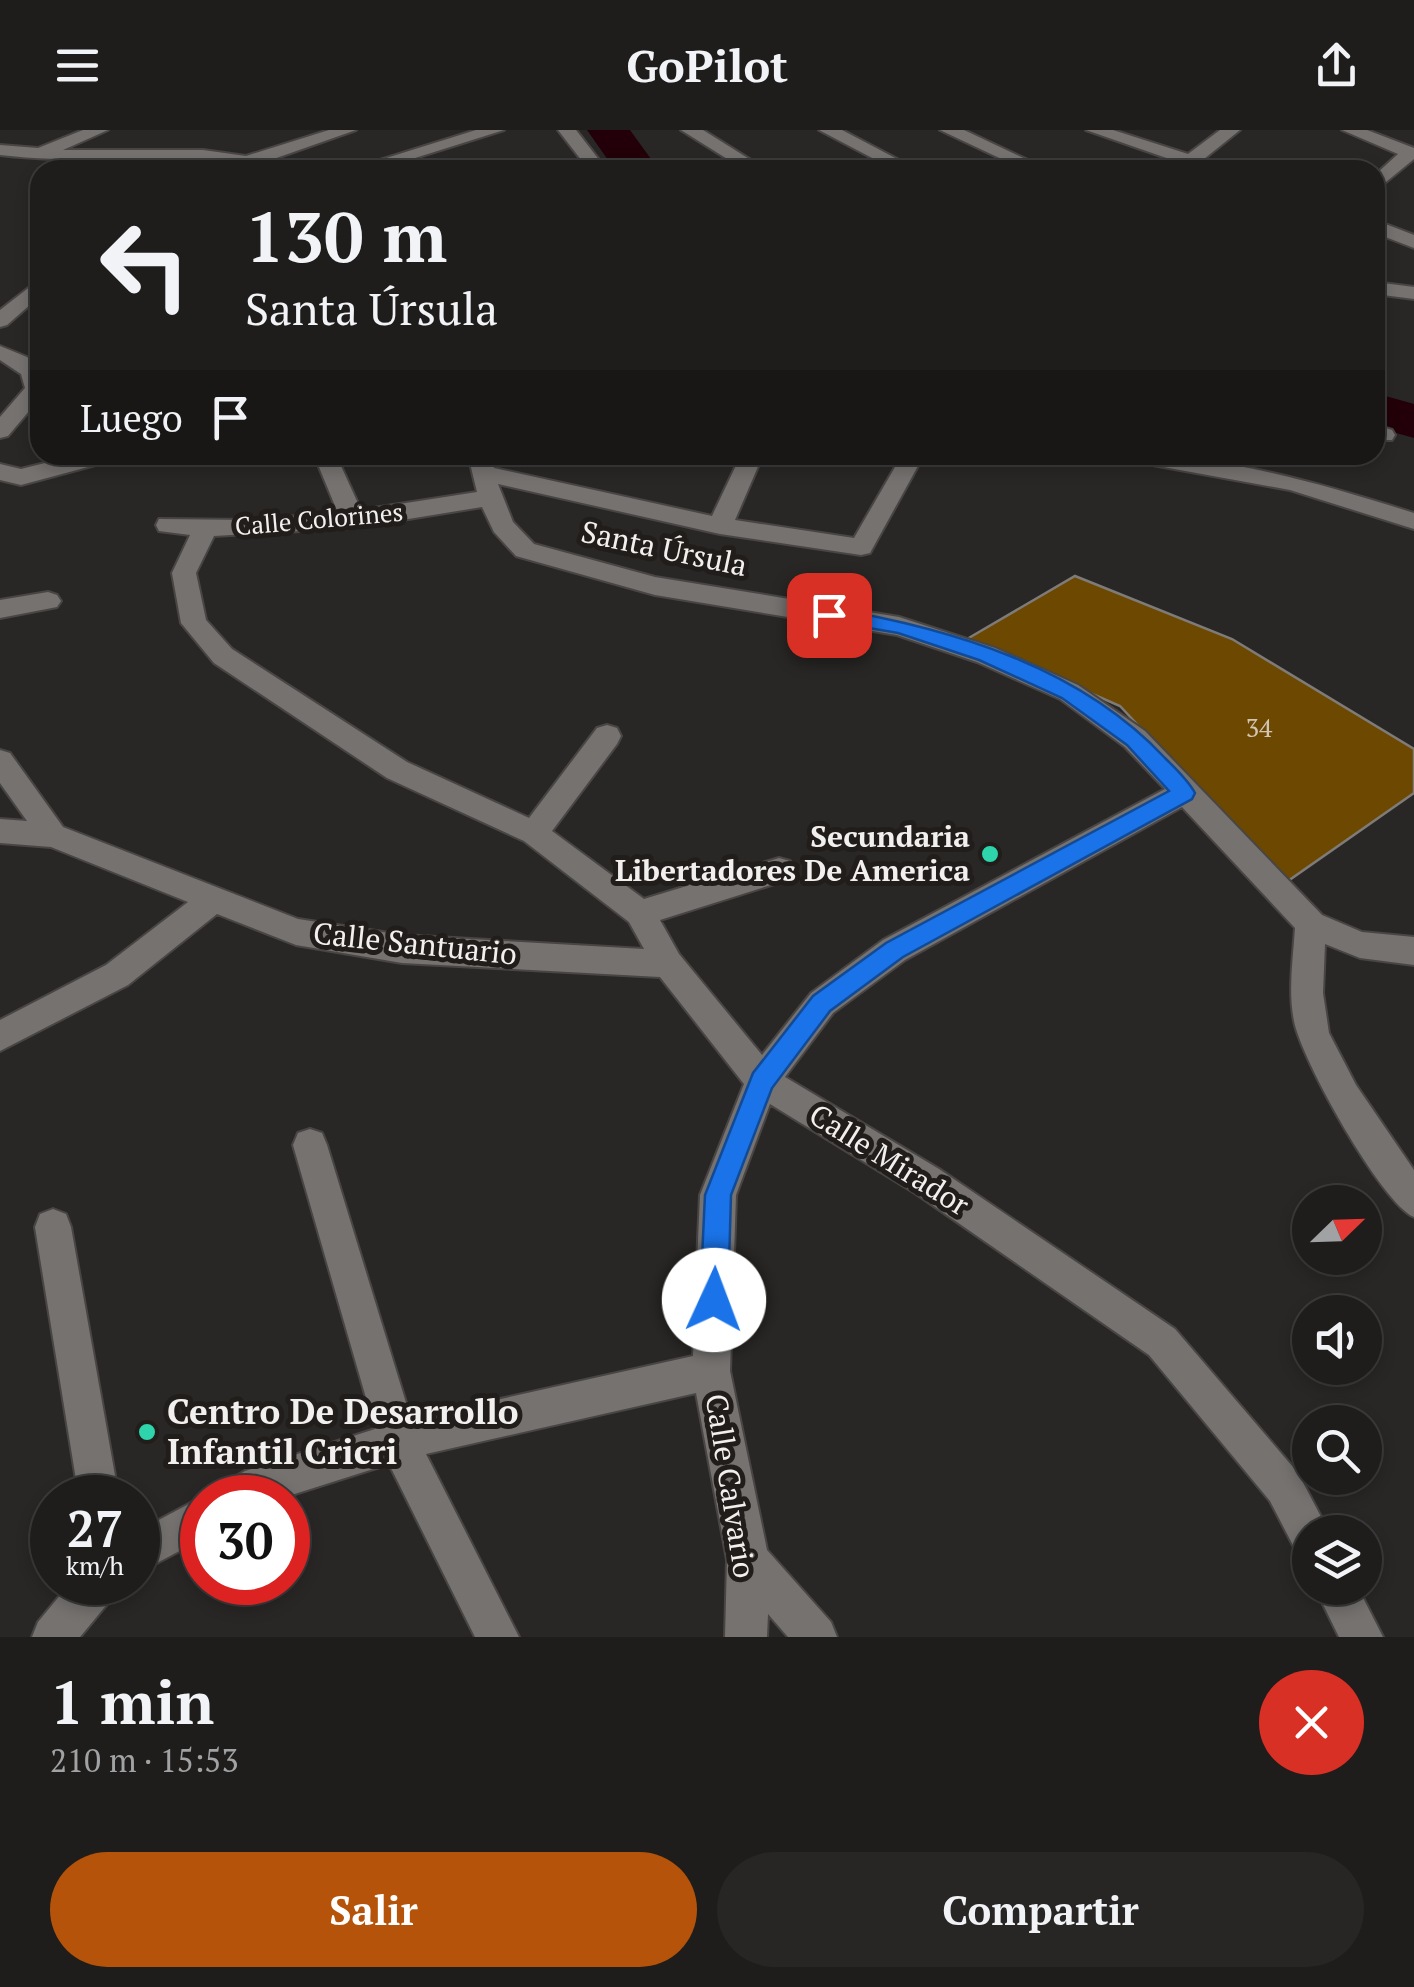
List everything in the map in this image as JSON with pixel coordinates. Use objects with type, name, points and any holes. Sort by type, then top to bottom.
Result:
[{"type":"street","points":[[37,154],[99,130]]},
{"type":"street","points":[[253,160],[347,130]]},
{"type":"street","points":[[398,160],[495,130]]},
{"type":"street","points":[[567,130],[590,160]]},
{"type":"street","points":[[690,130],[741,160]]},
{"type":"street","points":[[828,130],[888,160]]},
{"type":"street","points":[[949,130],[1017,160]]},
{"type":"street","points":[[1095,130],[1191,160],[1230,130]]},
{"type":"street","points":[[1352,130],[1412,154],[1385,177]]},
{"type":"street","points":[[0,150],[63,160]]},
{"type":"street","points":[[1385,230],[1414,242]]},
{"type":"street","points":[[1385,290],[1414,294]]},
{"type":"street","points":[[0,321],[30,294]]},
{"type":"street","points":[[0,352],[22,362],[30,371]]},
{"type":"street","points":[[0,431],[30,395]]},
{"type":"street","points":[[0,472],[21,477],[67,465]]},
{"type":"street","points":[[329,465],[353,520]]},
{"type":"street","points":[[720,526],[747,465]]},
{"type":"street","points":[[485,476],[720,526],[861,546],[907,465]]},
{"type":"street","points":[[1190,465],[1293,484],[1414,521]]},
{"type":"street","name":"Calle Colorines","points":[[205,529],[353,520],[485,476]]},
{"type":"street","name":"Santa Úrsula","points":[[485,476],[502,526],[526,550],[655,586],[899,626],[986,654],[1069,692],[1135,739],[1311,924]]},
{"type":"street","points":[[168,525],[205,529]]},
{"type":"street","name":"Calle Colorines","points":[[205,529],[262,525]]},
{"type":"street","name":"Calle Mirador","points":[[205,529],[184,573],[194,623],[223,656],[397,770],[534,832],[640,913],[668,964],[762,1081],[927,1181],[1162,1342],[1284,1487],[1299,1515]]},
{"type":"street","points":[[0,609],[48,602]]},
{"type":"street","points":[[534,832],[607,736]]},
{"type":"street","points":[[0,761],[53,834]]},
{"type":"street","name":"Calle Calvario","points":[[746,1637],[748,1560],[711,1371],[718,1195],[762,1081],[822,1003],[894,950],[1184,793]]},
{"type":"street","name":"Calle Santuario","points":[[0,831],[53,834],[296,932],[402,950],[668,964]]},
{"type":"street","points":[[640,913],[780,870]]},
{"type":"street","points":[[0,1036],[117,974],[214,899]]},
{"type":"street","points":[[1414,951],[1360,945],[1311,924],[1307,976],[1312,1032],[1350,1103],[1414,1200]]},
{"type":"street","points":[[310,1145],[398,1442],[498,1637]]},
{"type":"street","points":[[53,1226],[95,1475]]},
{"type":"street","points":[[291,1475],[398,1442],[711,1371]]},
{"type":"street","points":[[748,1560],[816,1637]]},
{"type":"street","points":[[53,1637],[79,1605]]},
{"type":"street","points":[[1345,1605],[1362,1637]]},
{"type":"building","points":[[1075,576],[1232,639],[1414,749],[1414,793],[1285,883],[1120,706],[967,639]]},
{"type":"waterway","points":[[608,130],[630,160]]},
{"type":"waterway","points":[[1385,413],[1414,421]]},
{"type":"place","name":"Secundaria Libertadores De America","points":[[990,854]]},
{"type":"place","name":"Centro De Desarrollo Infantil Cricri","points":[[147,1432]]},
{"type":"route","points":[[714,1300],[718,1195],[762,1081],[822,1003],[894,950],[1002,895],[1184,793],[1135,739],[1069,692],[986,654],[899,626],[829,615]]}]
